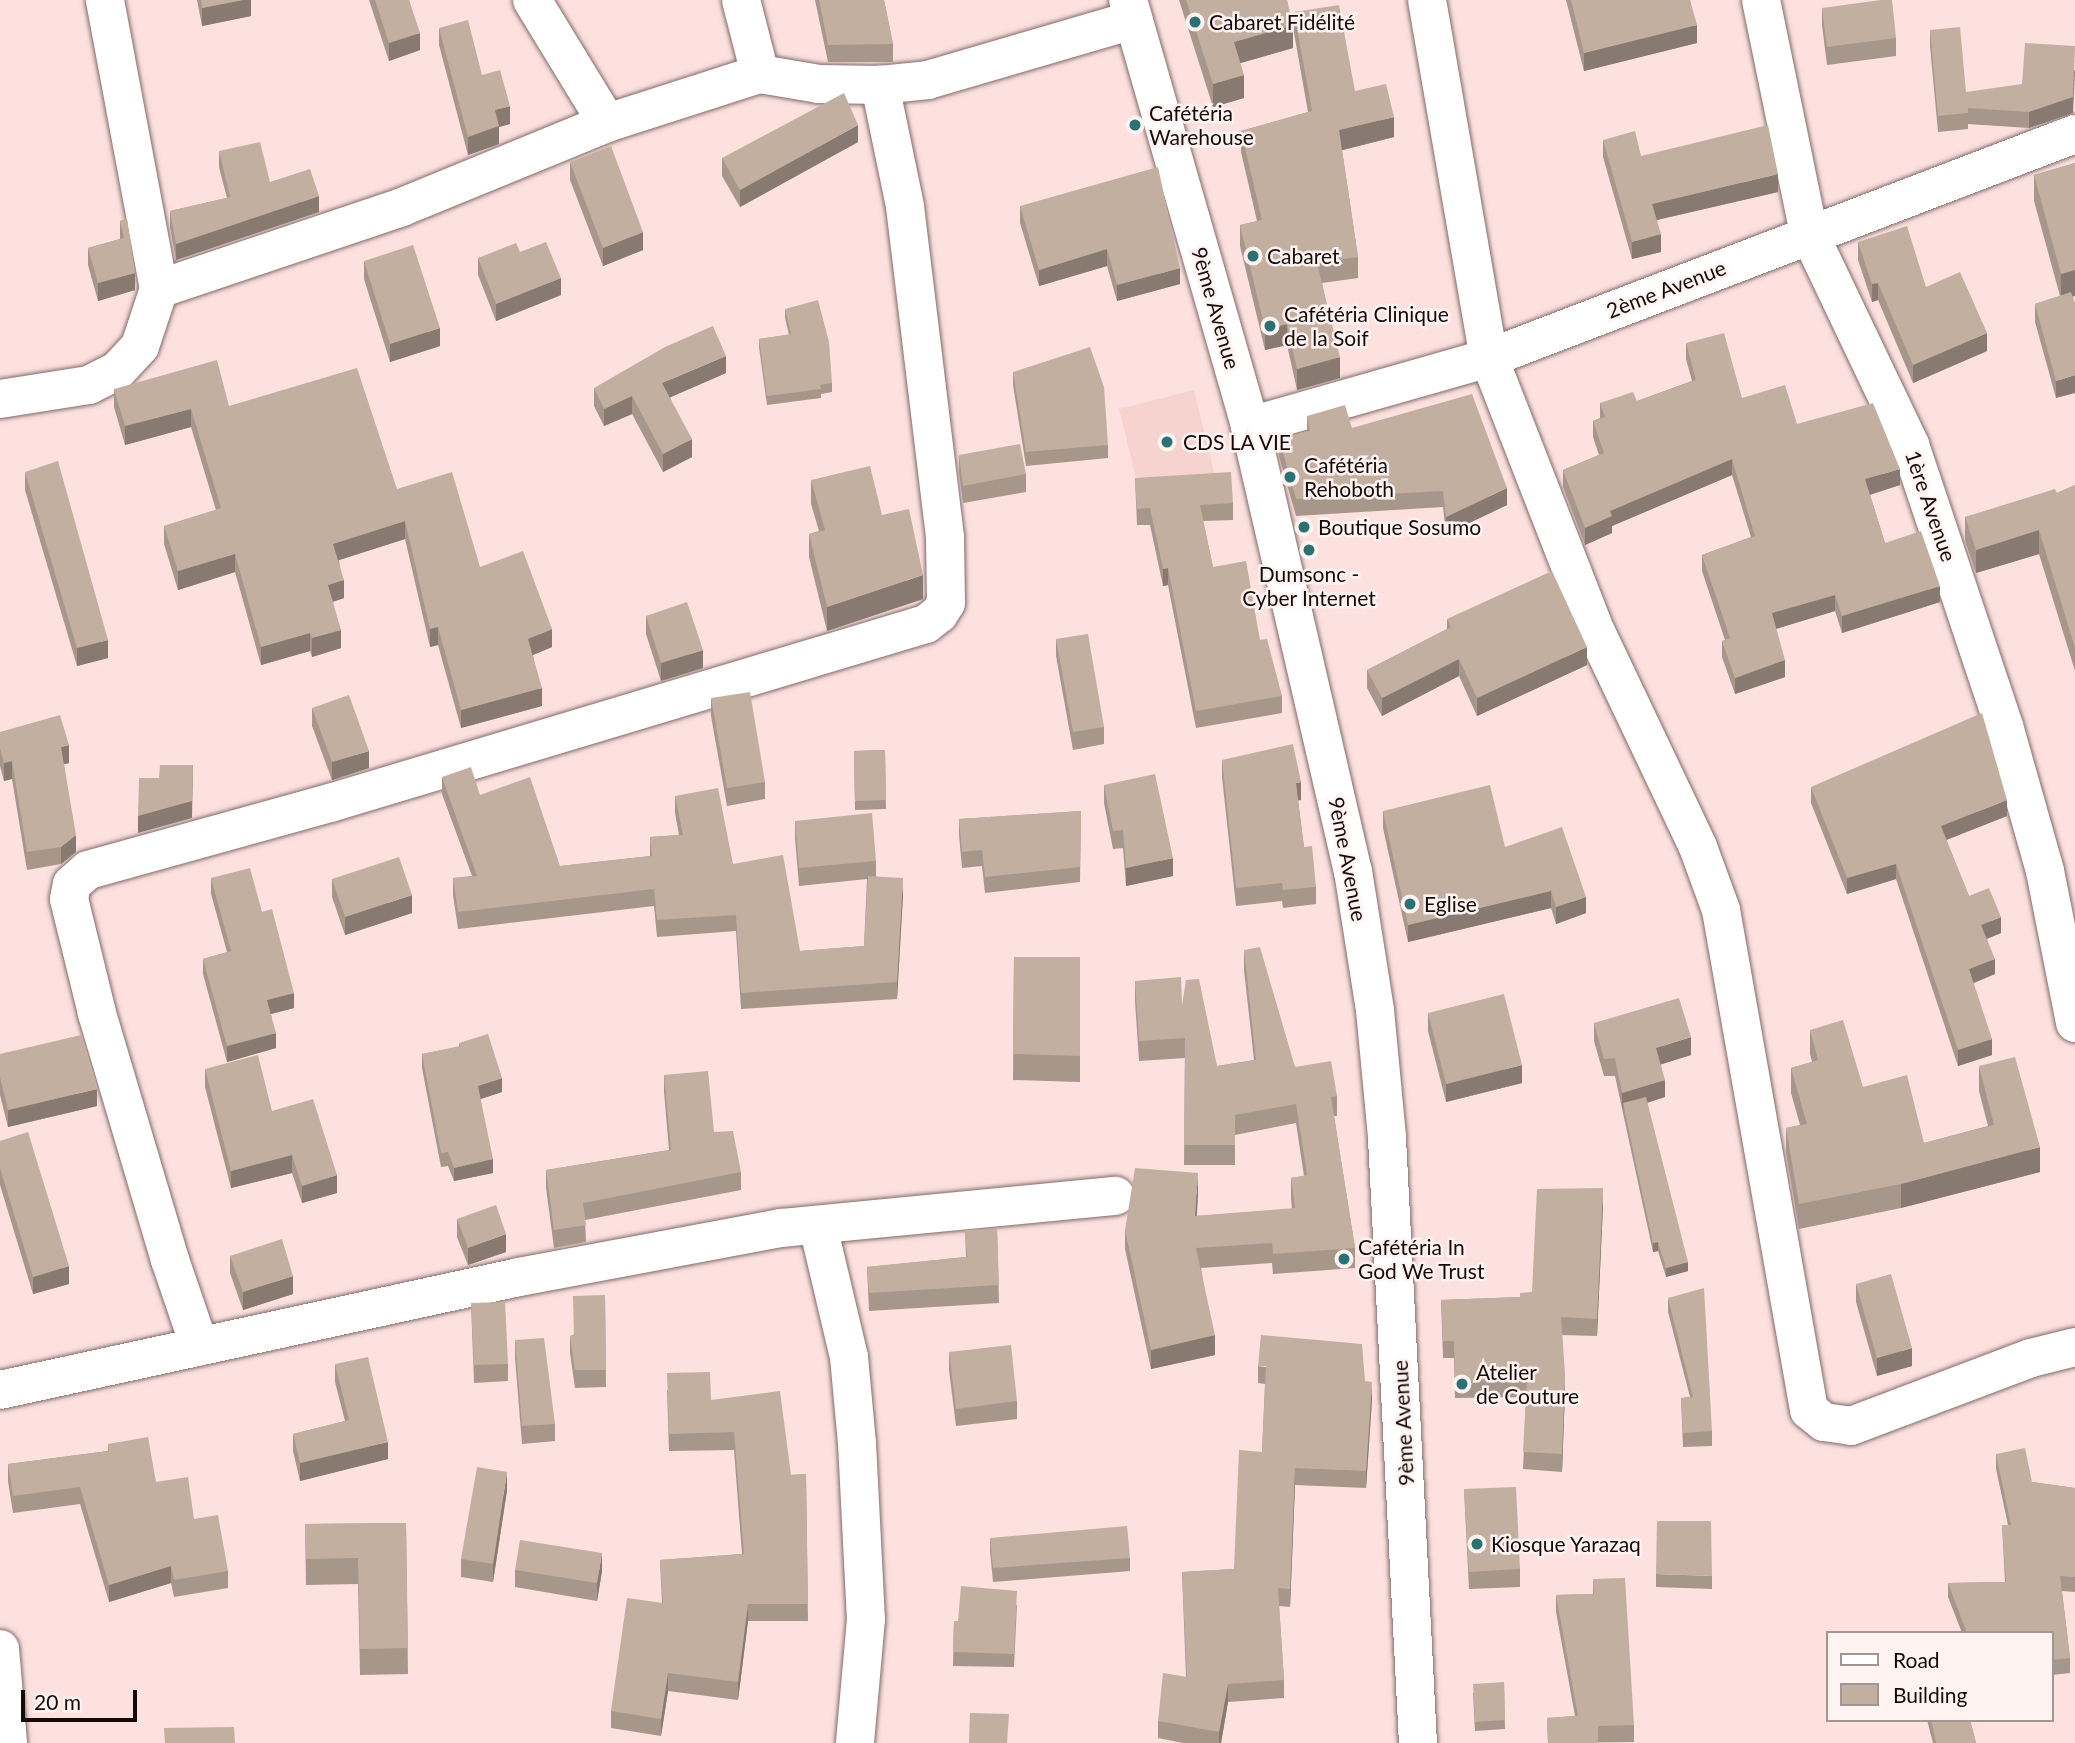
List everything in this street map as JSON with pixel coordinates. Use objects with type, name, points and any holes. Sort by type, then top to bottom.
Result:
[{"type":"street","points":[[0,399],[89,385],[117,372],[140,346],[159,289],[105,0]]},
{"type":"street","points":[[532,0],[607,123]]},
{"type":"street","points":[[741,0],[760,74]]},
{"type":"street","points":[[1427,0],[1489,358],[1596,632],[1698,847],[1721,911],[1809,1410],[1825,1422],[1851,1426],[2031,1358],[2075,1347]]},
{"type":"street","name":"1ère Avenue","points":[[1761,0],[1809,233],[1910,445],[2004,726],[2045,871],[2075,1023]]},
{"type":"street","points":[[159,289],[402,207],[607,123],[760,74],[819,84],[880,85],[928,80],[1131,10]]},
{"type":"street","name":"9ème Avenue","points":[[1131,10],[1250,426],[1353,871],[1375,1010],[1388,1152],[1418,1743]]},
{"type":"street","points":[[200,1345],[170,1260],[97,1013],[69,899],[72,884],[88,870],[330,803],[926,624],[939,614],[946,603],[944,537],[932,422],[905,206],[880,85]]},
{"type":"street","name":"2ème Avenue","points":[[1250,426],[1489,358],[1809,233],[2075,134]]},
{"type":"street","points":[[0,1390],[519,1278],[781,1228],[1115,1196]]},
{"type":"street","points":[[818,1226],[849,1357],[857,1443],[866,1619],[855,1743]]},
{"type":"street","points":[[0,1649],[8,1743]]},
{"type":"shaded area","name":"CDS LA VIE","points":[[1194,390],[1215,476],[1140,494],[1119,409]]},
{"type":"building","points":[[201,0],[243,0],[202,8]]},
{"type":"building","points":[[375,0],[409,0],[420,33],[389,43]]},
{"type":"building","points":[[819,0],[884,0],[893,44],[828,45]]},
{"type":"building","points":[[1186,0],[1287,0],[1293,25],[1234,42],[1244,75],[1213,84]]},
{"type":"building","points":[[1571,0],[1690,0],[1697,25],[1584,53]]},
{"type":"building","points":[[1892,0],[1896,38],[1827,47],[1822,8]]},
{"type":"building","points":[[1339,5],[1355,91],[1386,84],[1394,117],[1339,130],[1358,257],[1317,263],[1340,357],[1297,369],[1287,324],[1265,329],[1240,225],[1262,220],[1241,131],[1312,111],[1294,12]]},
{"type":"building","points":[[468,20],[482,75],[500,70],[510,106],[495,110],[499,126],[468,137],[439,28]]},
{"type":"building","points":[[1960,27],[1966,92],[2022,84],[2025,43],[2075,46],[2073,97],[2029,112],[1968,108],[1968,113],[1938,116],[1930,30]]},
{"type":"building","points":[[844,93],[858,125],[740,190],[722,158]]},
{"type":"building","points":[[1768,125],[1778,174],[1652,204],[1661,234],[1632,242],[1603,140],[1635,131],[1641,156]]},
{"type":"building","points":[[260,142],[270,182],[310,169],[319,196],[176,244],[170,211],[230,197],[219,151]]},
{"type":"building","points":[[611,146],[643,232],[603,248],[570,162]]},
{"type":"building","points":[[2075,163],[2075,270],[2061,274],[2034,175]]},
{"type":"building","points":[[1158,167],[1180,268],[1117,285],[1107,249],[1039,270],[1020,206]]},
{"type":"building","points":[[127,219],[135,273],[98,283],[88,248],[124,238],[120,221]]},
{"type":"building","points":[[1907,226],[1926,287],[1960,272],[1987,333],[1913,365],[1878,283],[1872,284],[1858,242]]},
{"type":"building","points":[[546,242],[561,278],[496,304],[478,258],[516,243],[520,252]]},
{"type":"building","points":[[413,245],[440,328],[390,344],[364,261]]},
{"type":"building","points":[[2071,292],[2075,303],[2075,375],[2056,381],[2035,304]]},
{"type":"building","points":[[818,300],[829,342],[832,383],[820,385],[821,389],[767,396],[759,339],[791,334],[785,309]]},
{"type":"building","points":[[713,326],[726,356],[662,383],[692,439],[663,454],[632,396],[604,409],[594,388],[665,347]]},
{"type":"building","points":[[1724,333],[1742,398],[1785,385],[1797,424],[1873,403],[1900,469],[1865,479],[1885,543],[1921,531],[1940,586],[1842,616],[1835,595],[1772,613],[1785,660],[1735,678],[1722,641],[1730,638],[1702,555],[1755,536],[1732,459],[1610,511],[1612,516],[1585,528],[1563,470],[1604,453],[1593,421],[1605,417],[1600,403],[1633,392],[1637,401],[1696,380],[1686,343]]},
{"type":"building","points":[[1090,347],[1104,387],[1108,445],[1026,452],[1013,372]]},
{"type":"building","points":[[217,360],[229,406],[357,368],[397,489],[452,472],[480,567],[523,551],[552,629],[528,639],[542,688],[461,710],[438,627],[430,629],[405,521],[333,544],[344,580],[328,585],[341,630],[312,638],[310,633],[261,647],[235,554],[178,571],[164,526],[221,508],[191,409],[125,426],[114,389]]},
{"type":"building","points":[[1472,394],[1507,488],[1446,517],[1443,491],[1296,499],[1279,439],[1310,431],[1307,416],[1345,405],[1352,428]]},
{"type":"building","points":[[1020,444],[1026,474],[963,486],[959,455]]},
{"type":"building","points":[[58,461],[108,640],[77,648],[25,472]]},
{"type":"building","points":[[870,466],[882,515],[909,509],[923,575],[827,607],[809,534],[825,530],[811,480]]},
{"type":"building","points":[[1231,472],[1233,503],[1200,505],[1213,567],[1246,561],[1260,640],[1267,639],[1282,696],[1196,711],[1168,568],[1163,569],[1150,508],[1137,509],[1135,478]]},
{"type":"building","points":[[2075,485],[2075,648],[2039,530],[1976,550],[1965,517],[2055,489],[2057,493]]},
{"type":"building","points":[[1552,571],[1587,647],[1477,698],[1459,659],[1382,698],[1367,670],[1451,627],[1447,619]]},
{"type":"building","points":[[687,602],[703,650],[661,663],[646,616]]},
{"type":"building","points":[[1088,634],[1104,727],[1073,732],[1056,639]]},
{"type":"building","points":[[750,692],[765,782],[727,788],[711,698]]},
{"type":"building","points":[[349,695],[369,751],[332,762],[312,708]]},
{"type":"building","points":[[1982,713],[2007,800],[1941,826],[1969,896],[1989,888],[2001,917],[1981,925],[1995,959],[1969,969],[1992,1039],[1958,1050],[1896,864],[1847,878],[1811,787]]},
{"type":"building","points":[[60,715],[69,745],[61,747],[76,835],[61,847],[27,852],[12,761],[4,763],[0,732]]},
{"type":"building","points":[[1293,744],[1301,782],[1296,783],[1304,847],[1312,846],[1316,887],[1283,890],[1282,883],[1236,888],[1222,760]]},
{"type":"building","points":[[885,750],[886,800],[855,801],[854,751]]},
{"type":"building","points":[[160,765],[193,765],[192,801],[138,816],[139,778],[159,778]]},
{"type":"building","points":[[471,767],[480,795],[530,777],[560,866],[652,856],[650,837],[683,835],[675,796],[718,788],[733,864],[783,855],[800,951],[864,946],[868,876],[903,878],[897,982],[741,993],[736,915],[657,920],[654,889],[458,912],[453,878],[477,876],[442,777]]},
{"type":"building","points":[[1155,774],[1173,858],[1126,868],[1123,830],[1113,831],[1104,785]]},
{"type":"building","points":[[1490,785],[1505,847],[1562,827],[1586,897],[1556,907],[1551,891],[1408,925],[1383,811]]},
{"type":"building","points":[[1081,811],[1080,867],[985,877],[982,850],[962,852],[959,819]]},
{"type":"building","points":[[872,813],[876,861],[799,868],[795,821]]},
{"type":"building","points":[[399,857],[412,895],[345,917],[332,879]]},
{"type":"building","points":[[250,868],[262,912],[272,909],[294,993],[267,1000],[276,1033],[227,1046],[203,959],[231,951],[211,878]]},
{"type":"building","points":[[1260,947],[1295,1067],[1331,1061],[1337,1096],[1331,1097],[1355,1248],[1273,1254],[1272,1243],[1196,1248],[1215,1335],[1151,1350],[1125,1230],[1135,1168],[1198,1173],[1195,1216],[1295,1208],[1291,1178],[1307,1175],[1296,1104],[1235,1115],[1235,1145],[1184,1145],[1185,1038],[1139,1041],[1135,981],[1181,977],[1182,1005],[1186,980],[1199,979],[1217,1066],[1256,1060],[1244,950]]},
{"type":"building","points":[[1014,957],[1080,957],[1080,1056],[1013,1054]]},
{"type":"building","points":[[1504,994],[1522,1065],[1446,1084],[1428,1013]]},
{"type":"building","points":[[1679,998],[1691,1037],[1656,1048],[1665,1080],[1622,1093],[1615,1058],[1604,1059],[1594,1023]]},
{"type":"building","points":[[1843,1020],[1863,1087],[1907,1075],[1924,1143],[1994,1125],[1979,1066],[2015,1057],[2040,1147],[1901,1184],[1799,1204],[1786,1128],[1807,1124],[1791,1068],[1818,1060],[1810,1030]]},
{"type":"building","points":[[488,1034],[502,1078],[478,1086],[493,1159],[454,1168],[448,1152],[441,1153],[422,1054],[460,1046],[459,1043]]},
{"type":"building","points":[[81,1035],[97,1089],[8,1110],[0,1077],[0,1054]]},
{"type":"building","points":[[258,1055],[272,1111],[313,1099],[337,1175],[302,1186],[292,1155],[231,1171],[205,1069]]},
{"type":"building","points":[[708,1071],[714,1132],[733,1131],[741,1172],[583,1203],[586,1225],[554,1230],[546,1170],[671,1150],[664,1075]]},
{"type":"building","points":[[1646,1097],[1688,1262],[1666,1268],[1658,1242],[1653,1243],[1623,1103]]},
{"type":"building","points":[[28,1132],[69,1266],[33,1277],[0,1168],[0,1141]]},
{"type":"building","points":[[1603,1188],[1597,1319],[1561,1317],[1565,1374],[1562,1454],[1523,1452],[1527,1380],[1455,1381],[1454,1341],[1443,1341],[1441,1300],[1520,1297],[1520,1293],[1532,1292],[1537,1189]]},
{"type":"building","points":[[496,1205],[506,1234],[468,1248],[457,1219]]},
{"type":"building","points":[[997,1229],[999,1285],[869,1293],[867,1267],[967,1257],[965,1230]]},
{"type":"building","points":[[282,1239],[293,1276],[243,1292],[230,1256]]},
{"type":"building","points":[[1891,1274],[1912,1348],[1877,1358],[1856,1284]]},
{"type":"building","points":[[1704,1288],[1712,1431],[1683,1433],[1681,1398],[1693,1397],[1668,1298]]},
{"type":"building","points":[[605,1295],[606,1370],[575,1370],[570,1336],[574,1335],[573,1296]]},
{"type":"building","points":[[505,1302],[508,1364],[474,1365],[471,1303]]},
{"type":"building","points":[[1261,1335],[1362,1344],[1365,1381],[1372,1382],[1366,1471],[1295,1468],[1290,1589],[1278,1588],[1284,1680],[1228,1684],[1219,1732],[1158,1721],[1163,1673],[1187,1677],[1182,1572],[1234,1569],[1239,1450],[1262,1452],[1266,1366],[1258,1366]]},
{"type":"building","points":[[544,1338],[555,1424],[522,1426],[515,1340]]},
{"type":"building","points":[[1011,1345],[1017,1401],[956,1409],[949,1352]]},
{"type":"building","points":[[368,1357],[388,1442],[300,1463],[293,1434],[349,1420],[335,1364]]},
{"type":"building","points":[[710,1372],[711,1400],[780,1391],[791,1475],[806,1474],[808,1604],[748,1604],[738,1682],[668,1673],[661,1719],[611,1711],[627,1598],[663,1603],[660,1560],[744,1554],[734,1432],[669,1434],[667,1373]]},
{"type":"building","points":[[148,1437],[156,1482],[188,1477],[194,1519],[218,1515],[228,1571],[174,1580],[171,1566],[109,1585],[80,1487],[13,1496],[8,1464],[109,1451],[108,1444]]},
{"type":"building","points":[[2025,1448],[2032,1482],[2075,1488],[2075,1577],[2060,1576],[2070,1658],[2054,1660],[2054,1631],[1966,1631],[1948,1583],[2006,1582],[2002,1525],[2011,1525],[1996,1454]]},
{"type":"building","points":[[477,1467],[507,1472],[493,1564],[461,1559]]},
{"type":"building","points":[[1516,1487],[1520,1569],[1469,1572],[1464,1489]]},
{"type":"building","points":[[1657,1521],[1711,1521],[1712,1576],[1656,1574]]},
{"type":"building","points":[[406,1523],[408,1648],[360,1649],[358,1558],[306,1559],[305,1524]]},
{"type":"building","points":[[1127,1526],[1130,1558],[993,1568],[990,1538]]},
{"type":"building","points":[[520,1540],[602,1553],[597,1583],[515,1570]]},
{"type":"building","points":[[1625,1578],[1634,1725],[1598,1726],[1598,1743],[1548,1743],[1547,1718],[1578,1716],[1556,1595],[1594,1594],[1593,1579]]},
{"type":"building","points":[[961,1586],[1017,1591],[1014,1654],[953,1652],[954,1621],[958,1621]]},
{"type":"building","points":[[1504,1682],[1505,1720],[1475,1722],[1473,1684]]},
{"type":"building","points":[[970,1713],[1009,1714],[1007,1743],[969,1743]]},
{"type":"building","points":[[1931,1722],[1971,1722],[1976,1743],[1936,1743]]},
{"type":"building","points":[[234,1727],[235,1743],[165,1743],[164,1728]]},
{"type":"place","name":"Cabaret Fidélité","points":[[1195,22]]},
{"type":"place","name":"Cafétéria Warehouse","points":[[1135,125]]},
{"type":"place","name":"Cabaret","points":[[1253,256]]},
{"type":"place","name":"Cafétéria Clinique de la Soif","points":[[1270,326]]},
{"type":"place","name":"CDS LA VIE","points":[[1167,442]]},
{"type":"place","name":"Cafétéria Rehoboth","points":[[1290,477]]},
{"type":"place","name":"Boutique Sosumo","points":[[1304,527]]},
{"type":"place","name":"Dumsonc - Cyber Internet","points":[[1309,550]]},
{"type":"place","name":"Eglise","points":[[1410,904]]},
{"type":"place","name":"Cafétéria In God We Trust","points":[[1344,1259]]},
{"type":"place","name":"Atelier de Couture","points":[[1462,1384]]},
{"type":"place","name":"Kiosque Yarazaq","points":[[1477,1544]]}]
